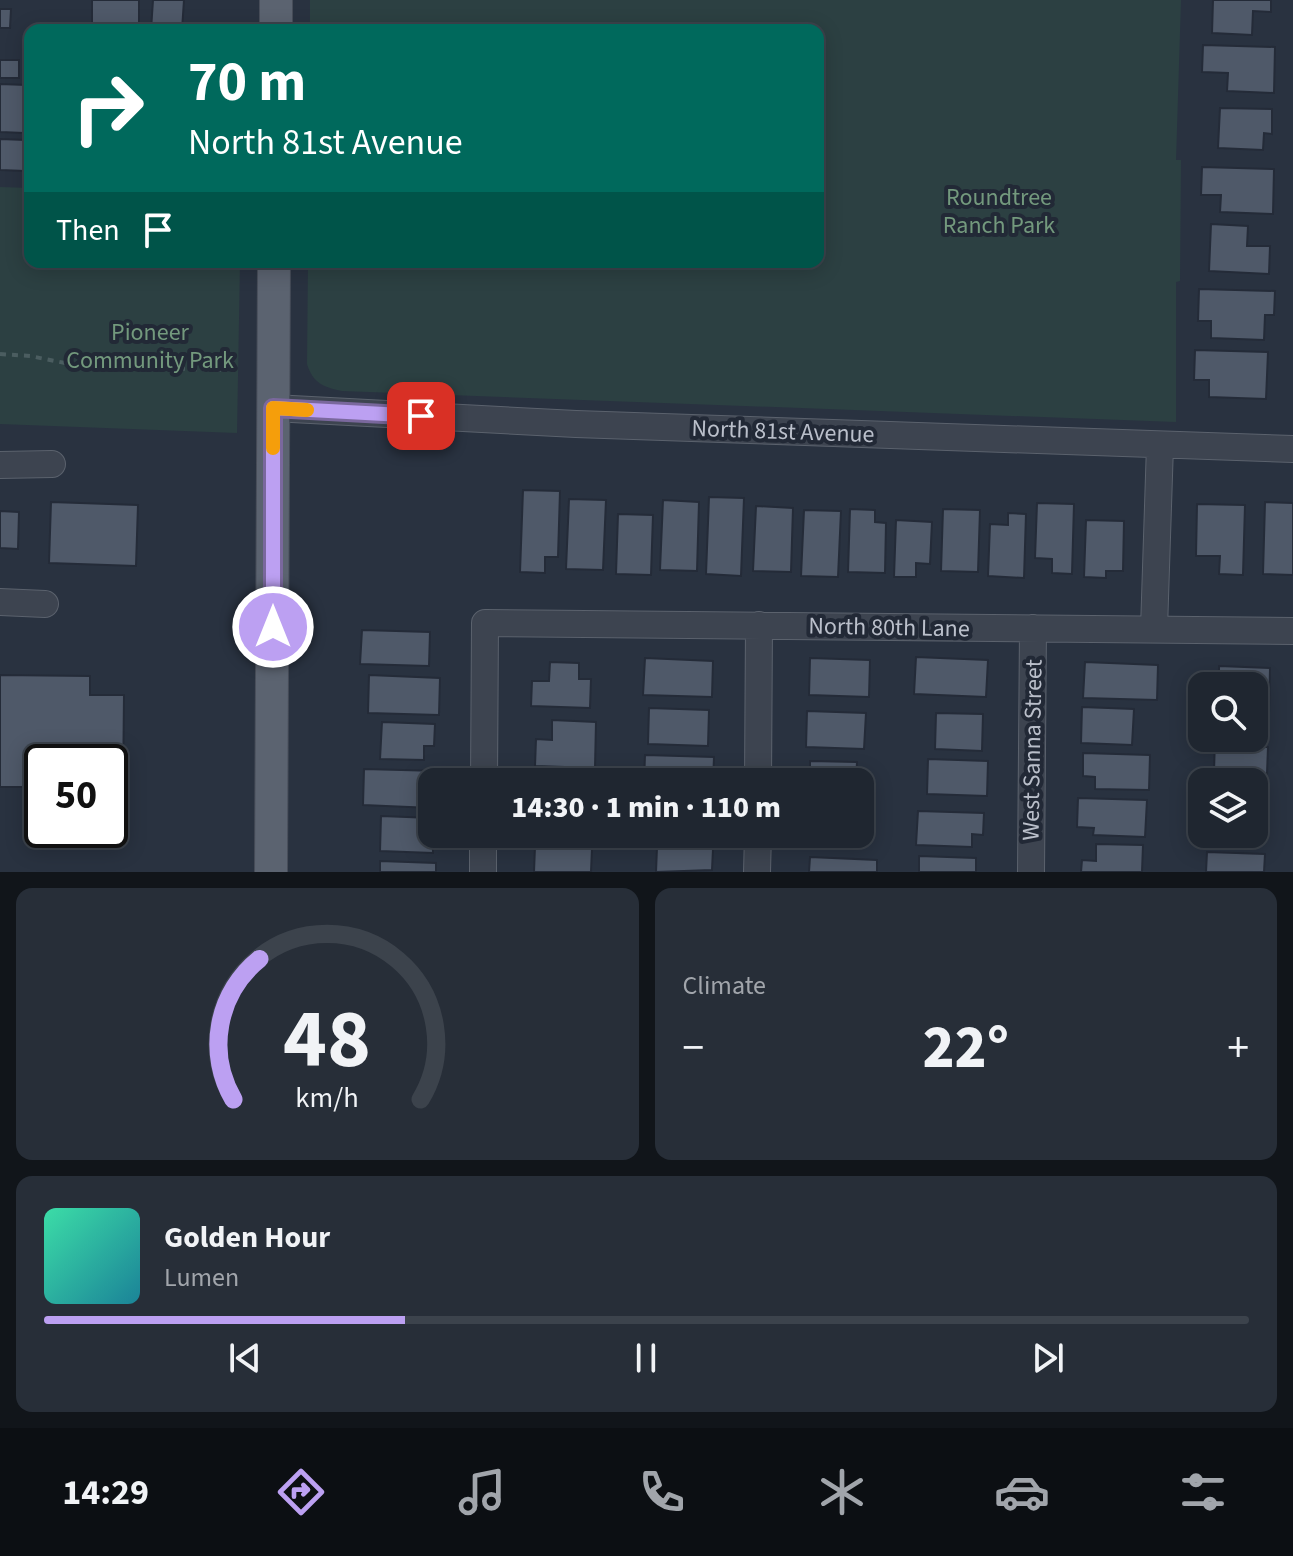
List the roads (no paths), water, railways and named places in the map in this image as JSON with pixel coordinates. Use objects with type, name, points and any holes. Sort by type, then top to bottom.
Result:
[{"type":"main road","points":[[276,0],[276,24]]},
{"type":"main road","points":[[271,872],[274,268]]},
{"type":"street","name":"North 81st Avenue","points":[[273,408],[576,424],[1293,449]]},
{"type":"street","points":[[1154,629],[1160,445]]},
{"type":"street","points":[[0,465],[52,464]]},
{"type":"street","points":[[0,602],[45,604]]},
{"type":"street","name":"North 80th Lane","points":[[484,768],[485,623],[1293,631]]},
{"type":"street","points":[[758,768],[759,625]]},
{"type":"street","name":"West Sanna Street","points":[[1031,872],[1033,628]]},
{"type":"street","points":[[483,848],[483,872]]},
{"type":"street","points":[[757,872],[758,848]]},
{"type":"park label","name":"Roundtree Ranch Park","points":[[999,211]]},
{"type":"park label","name":"Pioneer Community Park","points":[[150,346]]}]
